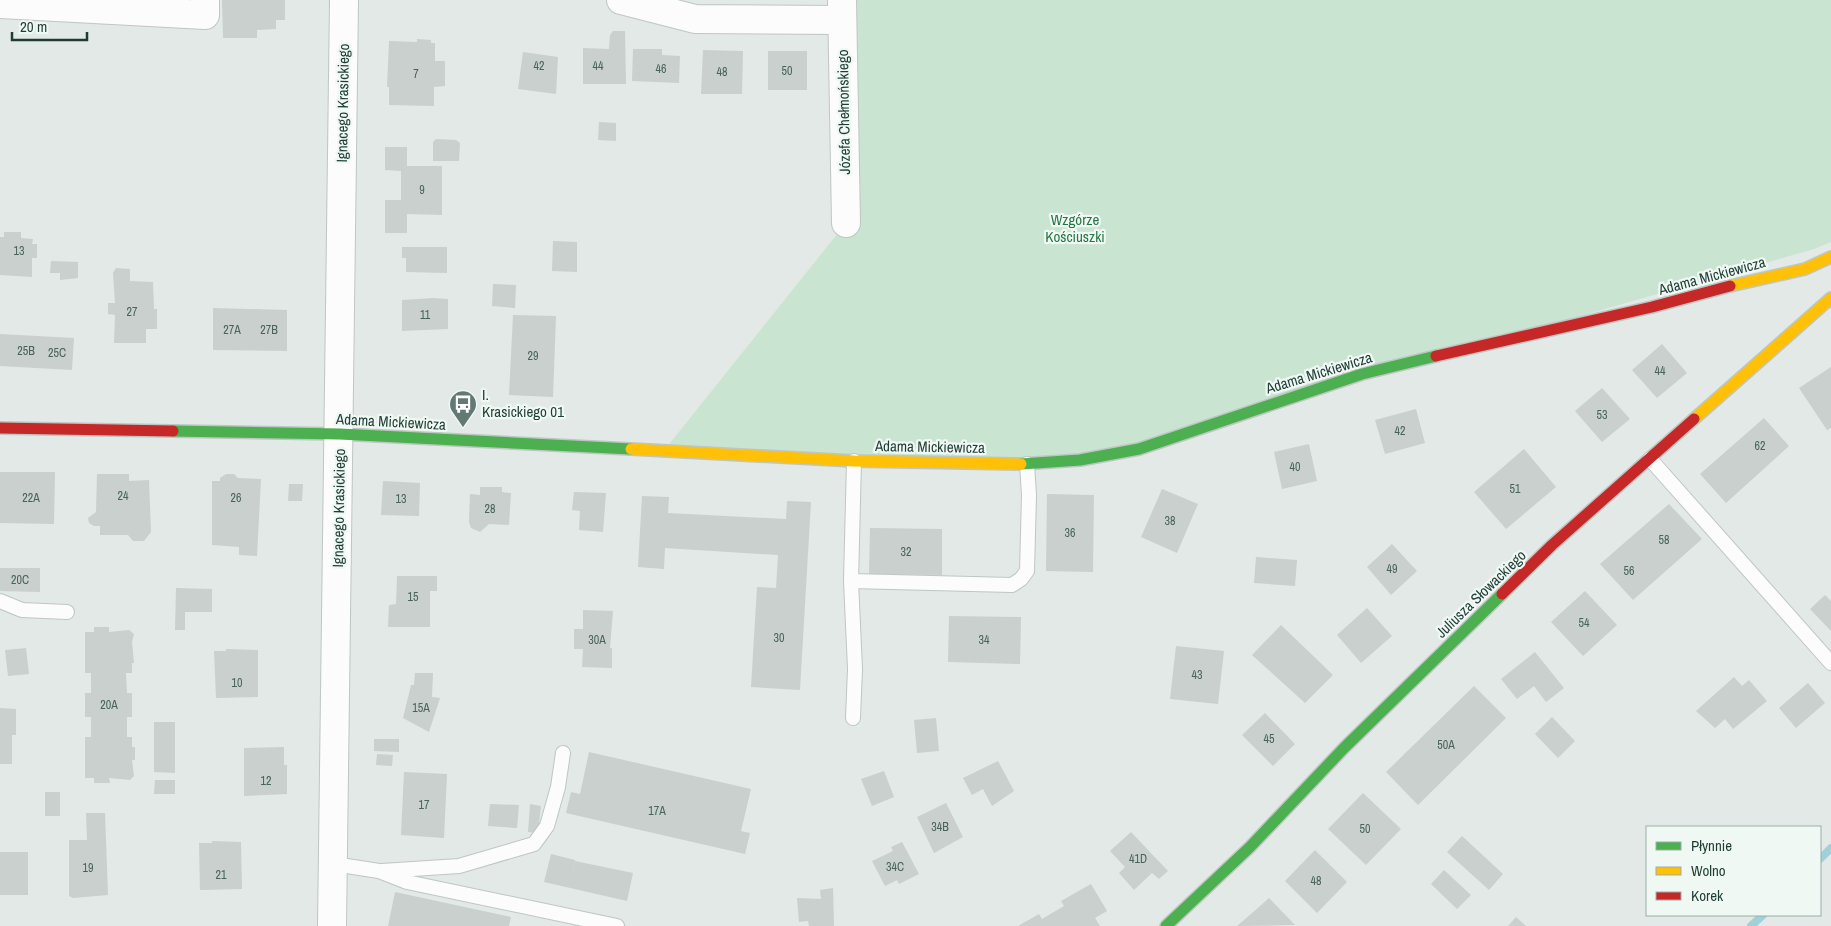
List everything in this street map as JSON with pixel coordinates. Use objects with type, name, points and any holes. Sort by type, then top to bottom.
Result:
[{"type":"street","points":[[0,4],[205,15],[205,0]]},
{"type":"street","name":"Ignacego Krasickiego","points":[[332,926],[340,434],[344,0]]},
{"type":"street","points":[[621,0],[695,19],[842,10]]},
{"type":"street","name":"Józefa Chełmońskiego","points":[[842,10],[846,223]]},
{"type":"street","name":"Adama Mickiewicza","points":[[0,428],[340,434],[854,461],[1027,464],[1080,460],[1139,449],[1362,374],[1496,341],[1652,307],[1768,276],[1805,269],[1831,257]]},
{"type":"street","points":[[1805,269],[1821,274]]},
{"type":"street","name":"Juliusza Słowackiego","points":[[1166,926],[1250,847],[1351,742],[1546,552],[1650,460],[1827,297]]},
{"type":"lane","points":[[1650,460],[1831,663]]},
{"type":"lane","points":[[853,718],[856,669],[851,581],[854,461]]},
{"type":"lane","points":[[851,581],[1012,585],[1022,579],[1027,571],[1029,495],[1027,464]]},
{"type":"lane","points":[[0,601],[22,610],[66,612]]},
{"type":"lane","points":[[334,864],[379,871],[459,866],[534,844],[547,826],[558,787],[563,753]]},
{"type":"lane","points":[[379,871],[407,882],[617,926]]},
{"type":"green space","name":"Wzgórze Kościuszki","points":[[842,0],[1831,0],[1831,242],[1814,249],[1080,460],[662,453],[846,223]]},
{"type":"building","points":[[222,0],[285,0],[285,20],[276,20],[276,29],[257,30],[257,38],[223,38]]},
{"type":"building","points":[[613,31],[625,31],[626,84],[583,84],[583,48],[609,49],[610,35]]},
{"type":"building","points":[[417,39],[431,40],[431,43],[435,43],[435,61],[445,61],[445,86],[434,87],[434,106],[389,105],[389,87],[387,87],[389,41],[417,42]]},
{"type":"building","points":[[633,49],[662,49],[662,55],[680,56],[679,83],[632,81]]},
{"type":"building","points":[[703,50],[743,51],[742,94],[701,94]]},
{"type":"building","points":[[768,51],[807,51],[807,90],[768,90]]},
{"type":"building","points":[[523,52],[558,57],[556,94],[518,89]]},
{"type":"building","points":[[599,122],[616,123],[616,141],[598,140]]},
{"type":"building","points":[[436,139],[456,140],[460,143],[459,161],[433,161],[433,142]]},
{"type":"building","points":[[385,147],[407,147],[407,166],[442,166],[442,215],[407,214],[407,233],[385,233],[385,200],[401,200],[401,171],[385,170]]},
{"type":"building","points":[[4,232],[21,232],[21,238],[33,239],[32,244],[37,244],[37,258],[32,258],[32,277],[0,275],[0,237],[4,237]]},
{"type":"building","points":[[553,241],[577,242],[577,272],[552,271]]},
{"type":"building","points":[[402,247],[447,247],[447,273],[406,272],[406,258],[402,258]]},
{"type":"building","points":[[51,261],[78,262],[78,278],[60,280],[60,273],[50,273]]},
{"type":"building","points":[[116,268],[130,269],[130,281],[153,282],[154,309],[157,309],[157,329],[146,329],[146,343],[114,343],[115,315],[108,314],[108,303],[115,303],[113,273]]},
{"type":"building","points":[[493,284],[516,285],[515,308],[492,306]]},
{"type":"building","points":[[448,299],[448,329],[402,331],[402,300]]},
{"type":"building","points":[[213,308],[287,310],[287,351],[213,350]]},
{"type":"building","points":[[513,315],[556,316],[553,397],[509,395]]},
{"type":"building","points":[[0,334],[74,338],[72,370],[0,366]]},
{"type":"building","points":[[1662,344],[1687,373],[1657,398],[1632,370]]},
{"type":"building","points":[[1831,367],[1831,428],[1827,430],[1799,388]]},
{"type":"building","points":[[1602,388],[1630,419],[1602,442],[1575,411]]},
{"type":"building","points":[[1416,409],[1425,443],[1385,454],[1375,420]]},
{"type":"building","points":[[1764,418],[1789,446],[1726,503],[1700,474]]},
{"type":"building","points":[[1309,444],[1317,481],[1282,489],[1274,452]]},
{"type":"building","points":[[1524,449],[1556,487],[1506,529],[1474,492]]},
{"type":"building","points":[[0,472],[55,472],[54,524],[0,523]]},
{"type":"building","points":[[97,474],[129,474],[129,481],[149,480],[151,532],[144,541],[133,541],[128,535],[100,535],[100,526],[94,526],[89,523],[88,518],[96,512]]},
{"type":"building","points":[[226,474],[234,474],[238,478],[261,479],[257,556],[239,555],[239,547],[212,545],[212,481],[220,481],[220,478]]},
{"type":"building","points":[[383,481],[420,483],[419,516],[381,515]]},
{"type":"building","points":[[289,484],[303,484],[302,501],[288,501]]},
{"type":"building","points":[[480,487],[502,487],[502,492],[511,493],[509,525],[489,524],[480,532],[471,528],[469,522],[470,494],[480,495]]},
{"type":"building","points":[[1162,489],[1198,504],[1177,553],[1141,537]]},
{"type":"building","points":[[574,492],[606,493],[603,532],[579,530],[580,511],[572,510]]},
{"type":"building","points":[[1047,494],[1094,495],[1093,572],[1046,571]]},
{"type":"building","points":[[642,496],[669,497],[668,513],[786,519],[787,501],[811,502],[800,690],[751,687],[757,587],[776,588],[778,555],[665,548],[664,569],[638,567]]},
{"type":"building","points":[[1669,504],[1702,539],[1633,600],[1600,564]]},
{"type":"building","points":[[870,528],[942,529],[942,575],[869,574]]},
{"type":"building","points":[[1392,544],[1417,571],[1391,595],[1367,567]]},
{"type":"building","points":[[1256,557],[1297,560],[1295,586],[1254,583]]},
{"type":"building","points":[[0,568],[40,568],[40,592],[0,591]]},
{"type":"building","points":[[397,576],[437,576],[437,591],[430,591],[430,627],[388,627],[389,605],[396,604]]},
{"type":"building","points":[[176,588],[212,589],[212,612],[185,612],[185,630],[175,630]]},
{"type":"building","points":[[1585,591],[1617,625],[1583,656],[1551,622]]},
{"type":"building","points":[[1825,595],[1831,601],[1831,631],[1810,609]]},
{"type":"building","points":[[1367,608],[1392,636],[1361,663],[1337,635]]},
{"type":"building","points":[[583,610],[613,611],[610,648],[612,648],[612,668],[582,667],[583,649],[574,649],[574,629],[583,629]]},
{"type":"building","points":[[949,616],[1021,617],[1020,664],[948,662]]},
{"type":"building","points":[[1281,625],[1333,675],[1305,703],[1252,655]]},
{"type":"building","points":[[94,627],[109,627],[109,632],[129,630],[134,634],[132,642],[134,663],[132,663],[132,673],[126,673],[127,693],[132,693],[132,717],[127,717],[127,737],[132,737],[132,747],[135,747],[135,760],[132,760],[134,776],[130,780],[109,778],[110,783],[94,783],[94,778],[85,778],[85,737],[91,737],[91,717],[85,717],[85,693],[91,693],[91,673],[85,673],[85,632],[94,632]]},
{"type":"building","points":[[1176,646],[1224,651],[1218,704],[1170,699]]},
{"type":"building","points":[[26,648],[29,674],[8,676],[5,650]]},
{"type":"building","points":[[226,649],[258,650],[258,697],[216,698],[214,651],[226,651]]},
{"type":"building","points":[[1535,652],[1564,688],[1546,702],[1534,686],[1517,699],[1501,679]]},
{"type":"building","points":[[415,673],[433,673],[432,697],[440,698],[429,732],[403,718],[411,685],[414,685]]},
{"type":"building","points":[[1734,677],[1742,686],[1749,680],[1767,701],[1733,729],[1725,719],[1715,728],[1696,711]]},
{"type":"building","points":[[1808,683],[1825,703],[1796,728],[1779,708]]},
{"type":"building","points":[[1474,686],[1506,718],[1418,805],[1386,772]]},
{"type":"building","points":[[0,708],[16,709],[16,735],[12,735],[12,764],[0,764]]},
{"type":"building","points":[[1265,713],[1295,744],[1273,766],[1242,735]]},
{"type":"building","points":[[1552,717],[1575,741],[1558,758],[1535,734]]},
{"type":"building","points":[[936,718],[939,751],[917,753],[914,720]]},
{"type":"building","points":[[154,722],[175,722],[175,773],[154,772]]},
{"type":"building","points":[[374,739],[399,739],[399,752],[374,751]]},
{"type":"building","points":[[284,747],[284,765],[287,765],[287,794],[244,796],[244,748]]},
{"type":"building","points":[[589,752],[751,789],[741,831],[750,833],[745,854],[566,813],[571,792],[580,794]]},
{"type":"building","points":[[377,754],[393,755],[392,766],[376,765]]},
{"type":"building","points":[[998,761],[1014,791],[992,806],[983,789],[972,795],[963,778]]},
{"type":"building","points":[[884,771],[894,797],[872,806],[861,779]]},
{"type":"building","points":[[404,772],[447,774],[444,838],[401,835]]},
{"type":"building","points":[[155,780],[175,780],[175,794],[154,794]]},
{"type":"building","points":[[45,792],[60,792],[60,816],[45,816]]},
{"type":"building","points":[[1363,793],[1401,829],[1366,865],[1328,829]]},
{"type":"building","points":[[946,803],[963,837],[934,853],[917,817]]},
{"type":"building","points":[[490,804],[519,805],[517,828],[488,826]]},
{"type":"building","points":[[530,804],[541,806],[538,833],[528,832]]},
{"type":"building","points":[[86,813],[105,813],[108,895],[73,898],[69,896],[69,840],[87,840]]},
{"type":"building","points":[[1131,832],[1168,871],[1159,879],[1152,873],[1134,890],[1119,873],[1125,867],[1110,851]]},
{"type":"building","points":[[1462,836],[1503,874],[1489,890],[1447,852]]},
{"type":"building","points":[[212,841],[241,842],[242,889],[200,890],[199,843],[212,843]]},
{"type":"building","points":[[902,842],[919,874],[899,884],[897,880],[885,886],[872,861],[893,851],[891,847]]},
{"type":"building","points":[[1315,850],[1347,882],[1317,913],[1285,881]]},
{"type":"building","points":[[0,852],[28,852],[28,895],[0,895]]},
{"type":"building","points":[[551,854],[575,860],[571,878],[575,861],[633,873],[627,901],[544,882]]},
{"type":"building","points":[[1444,870],[1471,895],[1457,909],[1431,884]]},
{"type":"building","points":[[1091,884],[1107,911],[1095,918],[1100,926],[1018,926],[1039,914],[1042,919],[1064,906],[1061,901]]},
{"type":"building","points":[[833,888],[834,926],[809,926],[808,921],[799,922],[797,898],[821,899],[820,890]]},
{"type":"building","points":[[395,892],[511,917],[509,926],[388,926]]},
{"type":"building","points":[[1269,898],[1295,925],[1237,926],[1251,914]]},
{"type":"building","points":[[1516,917],[1526,926],[1508,926]]},
{"type":"waterway","points":[[1821,858],[1831,848]]},
{"type":"waterway","points":[[1751,926],[1762,916]]},
{"type":"traffic: fast","points":[[1021,464],[1080,460],[1139,449],[1362,374],[1436,356]]},
{"type":"traffic: fast","points":[[173,431],[340,434],[631,449]]},
{"type":"traffic: fast","points":[[1166,926],[1250,847],[1344,748],[1502,594]]},
{"type":"traffic: slow","points":[[1730,286],[1805,269],[1831,257]]},
{"type":"traffic: slow","points":[[1694,419],[1831,298]]},
{"type":"traffic: slow","points":[[631,449],[854,461],[1021,464]]},
{"type":"traffic: jam","points":[[1436,356],[1652,307],[1730,286]]},
{"type":"traffic: jam","points":[[1502,594],[1552,545],[1694,419]]},
{"type":"traffic: jam","points":[[0,428],[173,431]]},
{"type":"place","name":"I. Krasickiego 01","points":[[463,428]]}]
